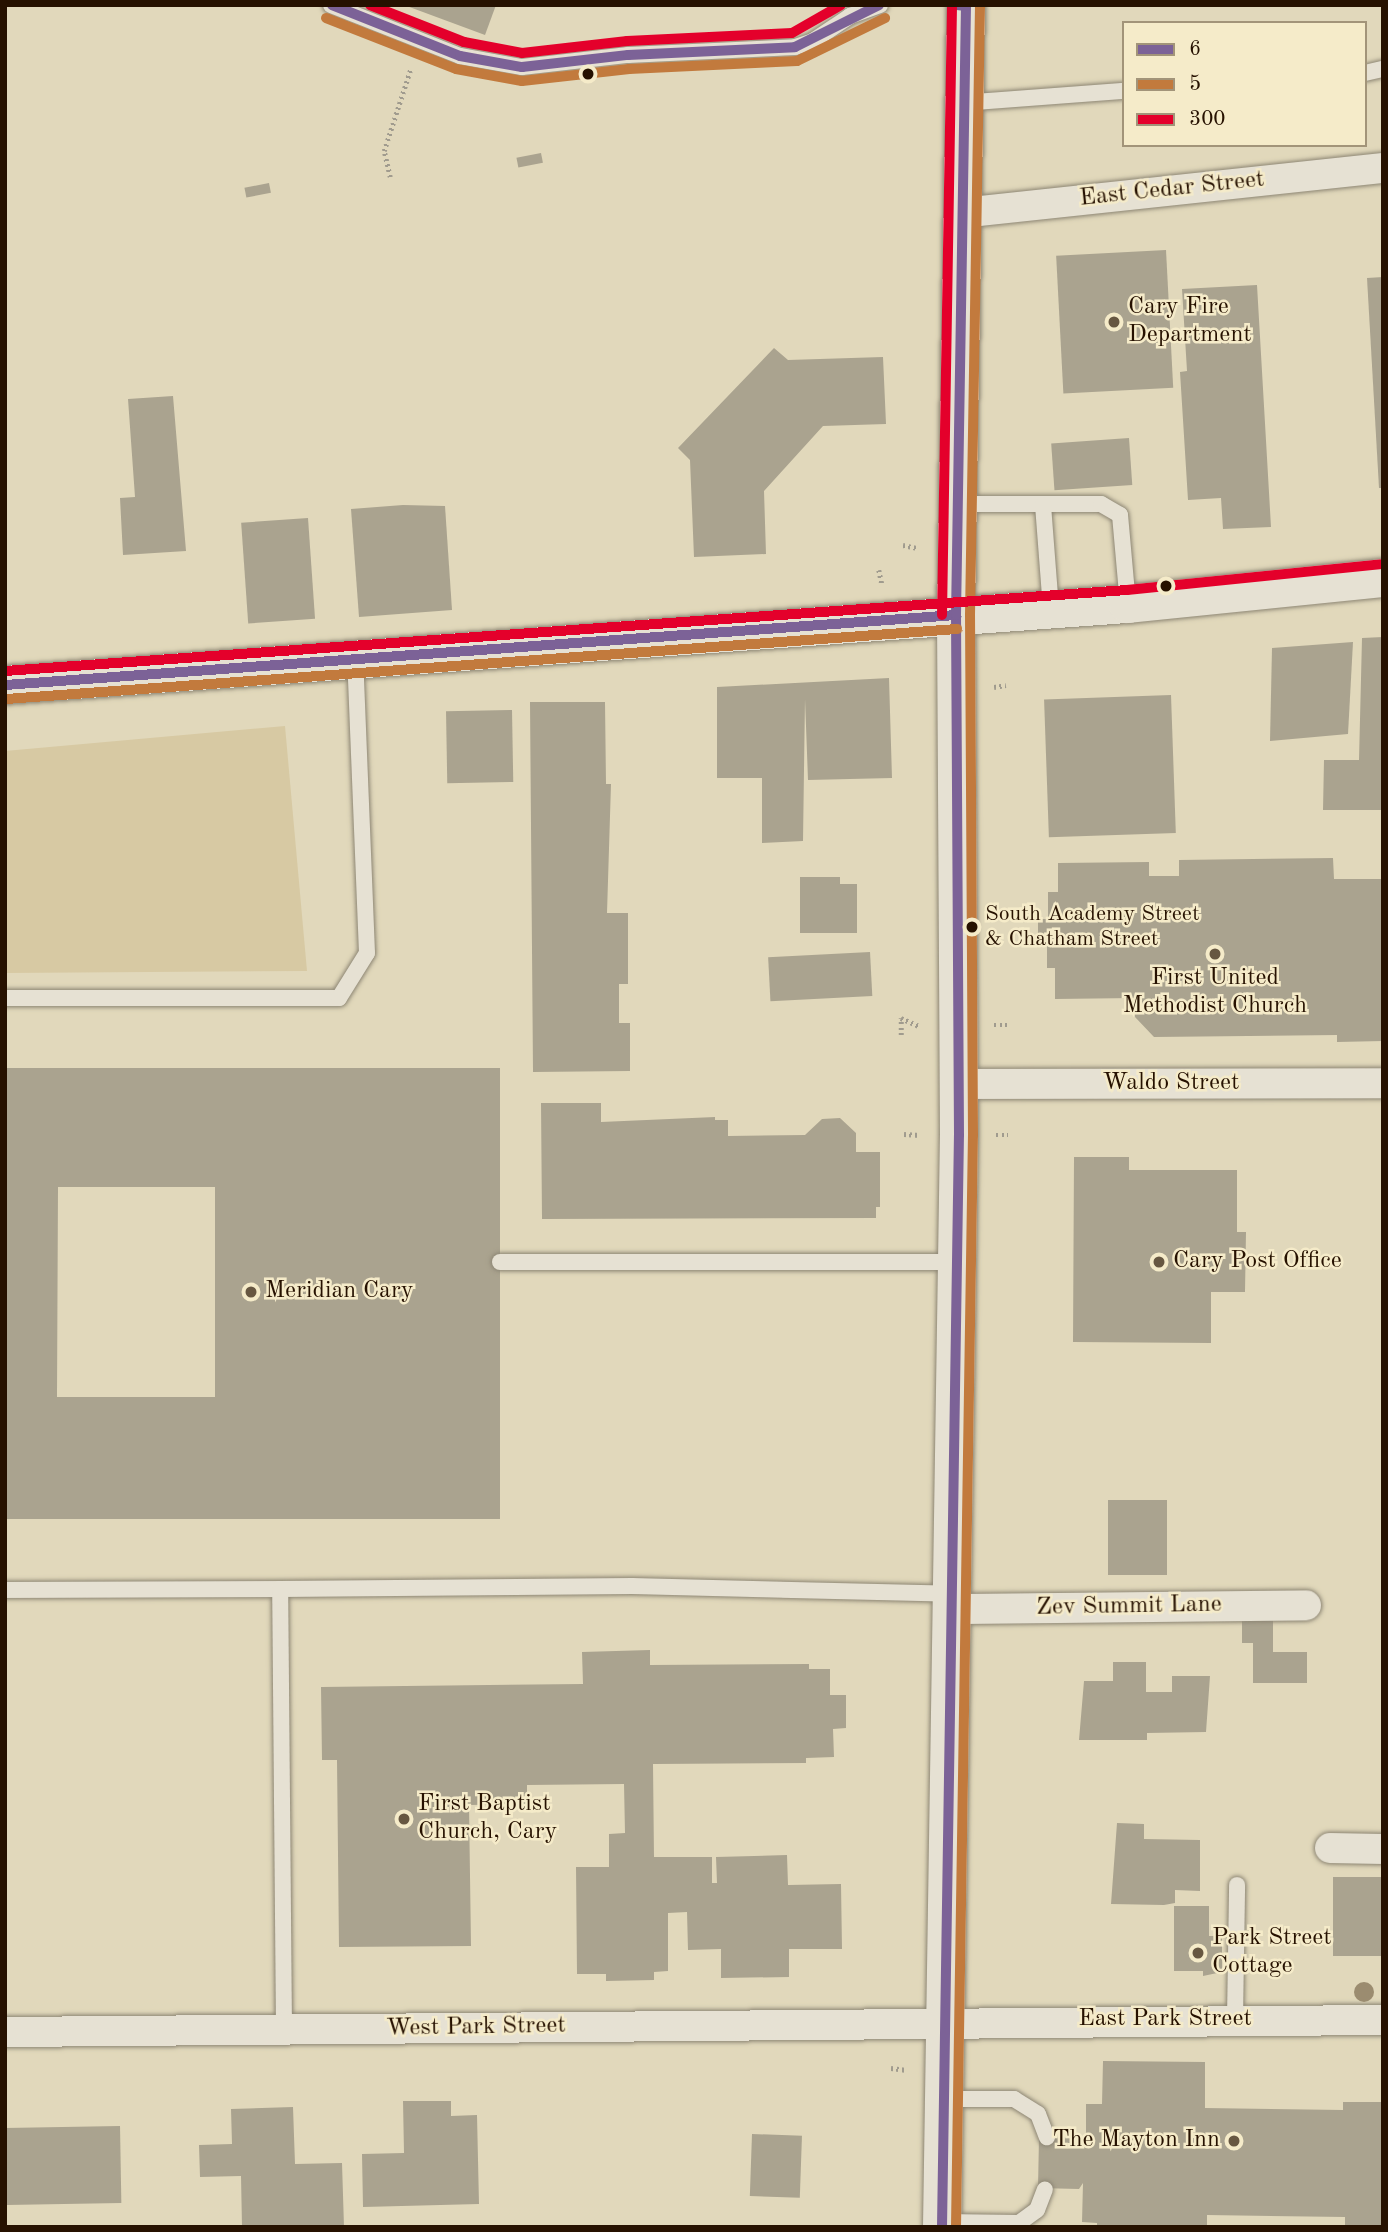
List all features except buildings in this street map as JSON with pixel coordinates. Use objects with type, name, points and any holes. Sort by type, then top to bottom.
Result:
[{"type":"main road","points":[[942,2224],[960,1084],[956,615],[966,6]]},
{"type":"main road","points":[[5,685],[1128,604],[1383,578]]},
{"type":"street","name":"East Cedar Street","points":[[961,213],[1383,168]]},
{"type":"street","name":"Waldo Street","points":[[960,1084],[1383,1083]]},
{"type":"street","name":"Zev Summit Lane","points":[[953,1601],[1306,1605]]},
{"type":"street","points":[[1329,1848],[1383,1849]]},
{"type":"street","name":"East Park Street","points":[[947,2022],[1383,2020]]},
{"type":"street","name":"West Park Street","points":[[5,2032],[947,2022]]},
{"type":"lane","points":[[331,5],[460,56],[506,66],[533,67],[628,55],[795,47],[813,41],[850,16],[880,5]]},
{"type":"lane","points":[[954,5],[966,6]]},
{"type":"lane","points":[[963,103],[1122,91]]},
{"type":"lane","points":[[958,504],[1101,504],[1120,515],[1128,604]]},
{"type":"lane","points":[[1043,505],[1051,609]]},
{"type":"lane","points":[[5,999],[339,999],[367,953],[355,660]]},
{"type":"lane","points":[[500,1262],[957,1262]]},
{"type":"lane","points":[[5,1590],[632,1586],[953,1601]]},
{"type":"lane","points":[[280,1589],[284,2029]]},
{"type":"lane","points":[[1235,2019],[1237,1885]]},
{"type":"lane","points":[[945,2099],[1014,2099],[1038,2114],[1047,2137]]},
{"type":"lane","points":[[942,2224],[1019,2223],[1037,2210],[1045,2189]]},
{"type":"path","points":[[390,177],[384,151],[411,68]]},
{"type":"path","points":[[903,545],[917,548]]},
{"type":"path","points":[[879,570],[882,584]]},
{"type":"path","points":[[993,687],[1006,685]]},
{"type":"path","points":[[901,1035],[901,1018],[923,1028]]},
{"type":"path","points":[[993,1025],[1008,1025]]},
{"type":"path","points":[[904,1133],[930,1135]]},
{"type":"shaded area","points":[[285,726],[307,971],[5,973],[5,751]]},
{"type":"transit line","name":"6","points":[[332,5],[460,56],[522,67],[628,55],[795,47],[879,5]]},
{"type":"transit line","name":"300","points":[[370,5],[464,42],[522,53],[627,41],[792,33],[841,5]]},
{"type":"transit line","name":"6","points":[[942,2227],[959,1135],[956,615],[966,6],[957,5]]},
{"type":"transit line","name":"5","points":[[956,2227],[973,1135],[970,615],[980,5]]},
{"type":"transit line","name":"300","points":[[942,615],[952,6]]},
{"type":"transit line","name":"5","points":[[326,18],[456,69],[522,81],[629,69],[797,61],[885,18]]},
{"type":"transit line","name":"300","points":[[5,671],[1127,590],[1382,564]]},
{"type":"transit line","name":"6","points":[[5,685],[956,615]]},
{"type":"transit line","name":"5","points":[[6,699],[957,629]]},
{"type":"place","name":"Cary Fire Department","points":[[1114,322]]},
{"type":"place","name":"South Academy Street & Chatham Street","points":[[972,927]]},
{"type":"place","name":"First United Methodist Church","points":[[1215,954]]},
{"type":"place","name":"Cary Post Office","points":[[1159,1262]]},
{"type":"place","name":"Meridian Cary","points":[[251,1292]]},
{"type":"place","name":"First Baptist Church, Cary","points":[[404,1819]]},
{"type":"place","name":"Park Street Cottage","points":[[1198,1953]]},
{"type":"place","name":"The Mayton Inn","points":[[1234,2141]]}]
